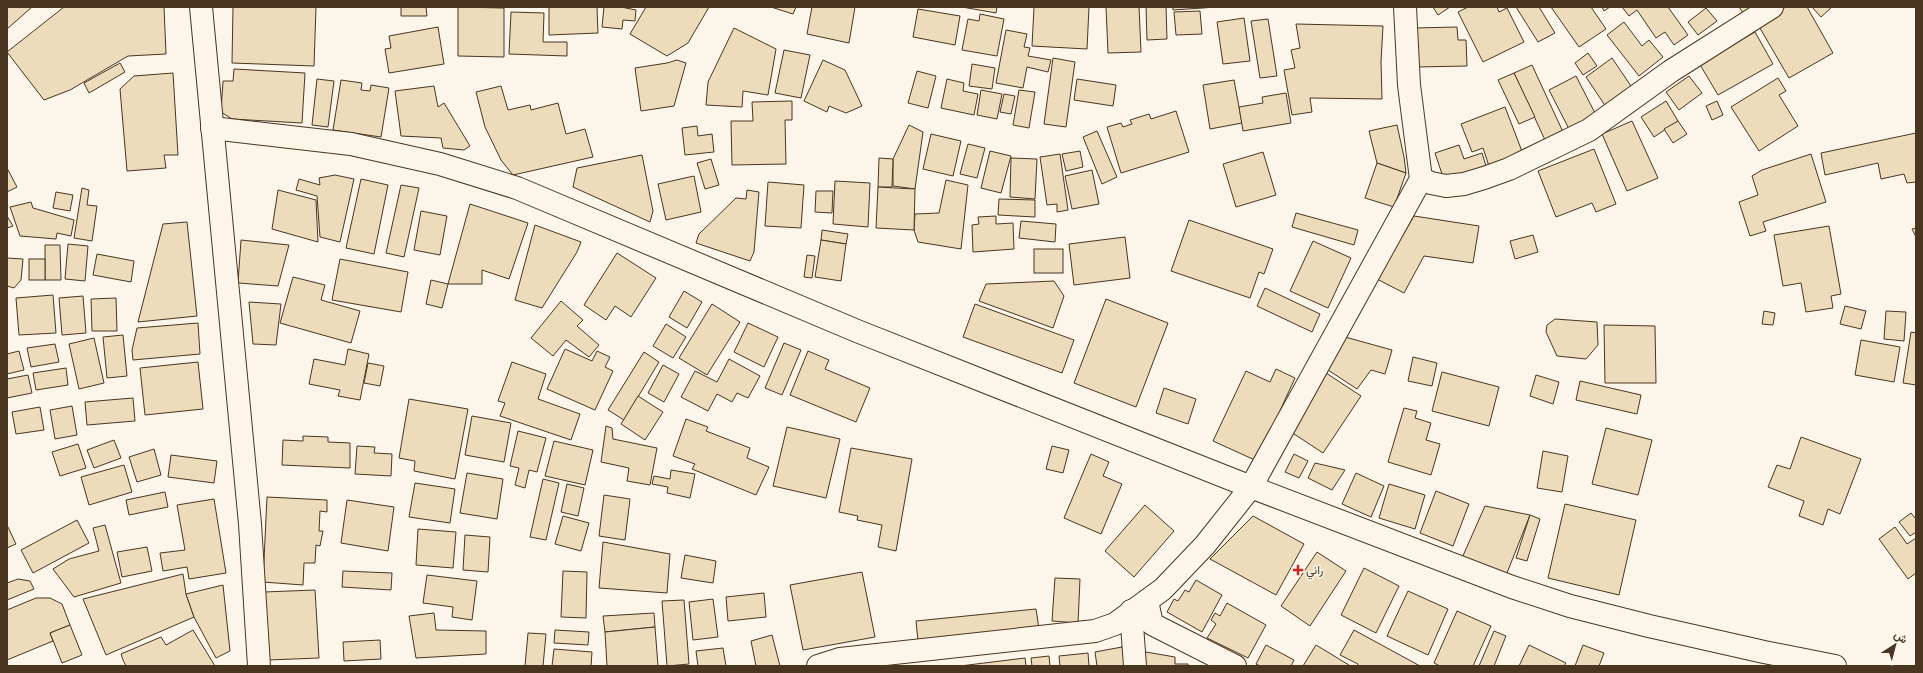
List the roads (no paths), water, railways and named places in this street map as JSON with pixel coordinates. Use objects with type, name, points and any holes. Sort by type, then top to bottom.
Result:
[{"type":"street","points":[[201,7],[250,524],[259,666]]},
{"type":"street","points":[[818,666],[840,659],[1095,631],[1115,624],[1163,589],[1186,566],[1251,487],[1421,179],[1409,85],[1405,7]]},
{"type":"street","points":[[1421,179],[1446,186],[1464,184],[1509,169],[1589,130],[1671,71],[1772,7]]},
{"type":"street","points":[[212,128],[351,144],[440,164],[517,188],[857,331],[1251,487],[1512,587],[1570,606],[1757,651],[1835,666]]},
{"type":"street","points":[[1135,666],[1139,606]]},
{"type":"street","points":[[1139,606],[1152,624],[1235,666]]},
{"type":"place","name":"راني","points":[[1298,570]]}]
